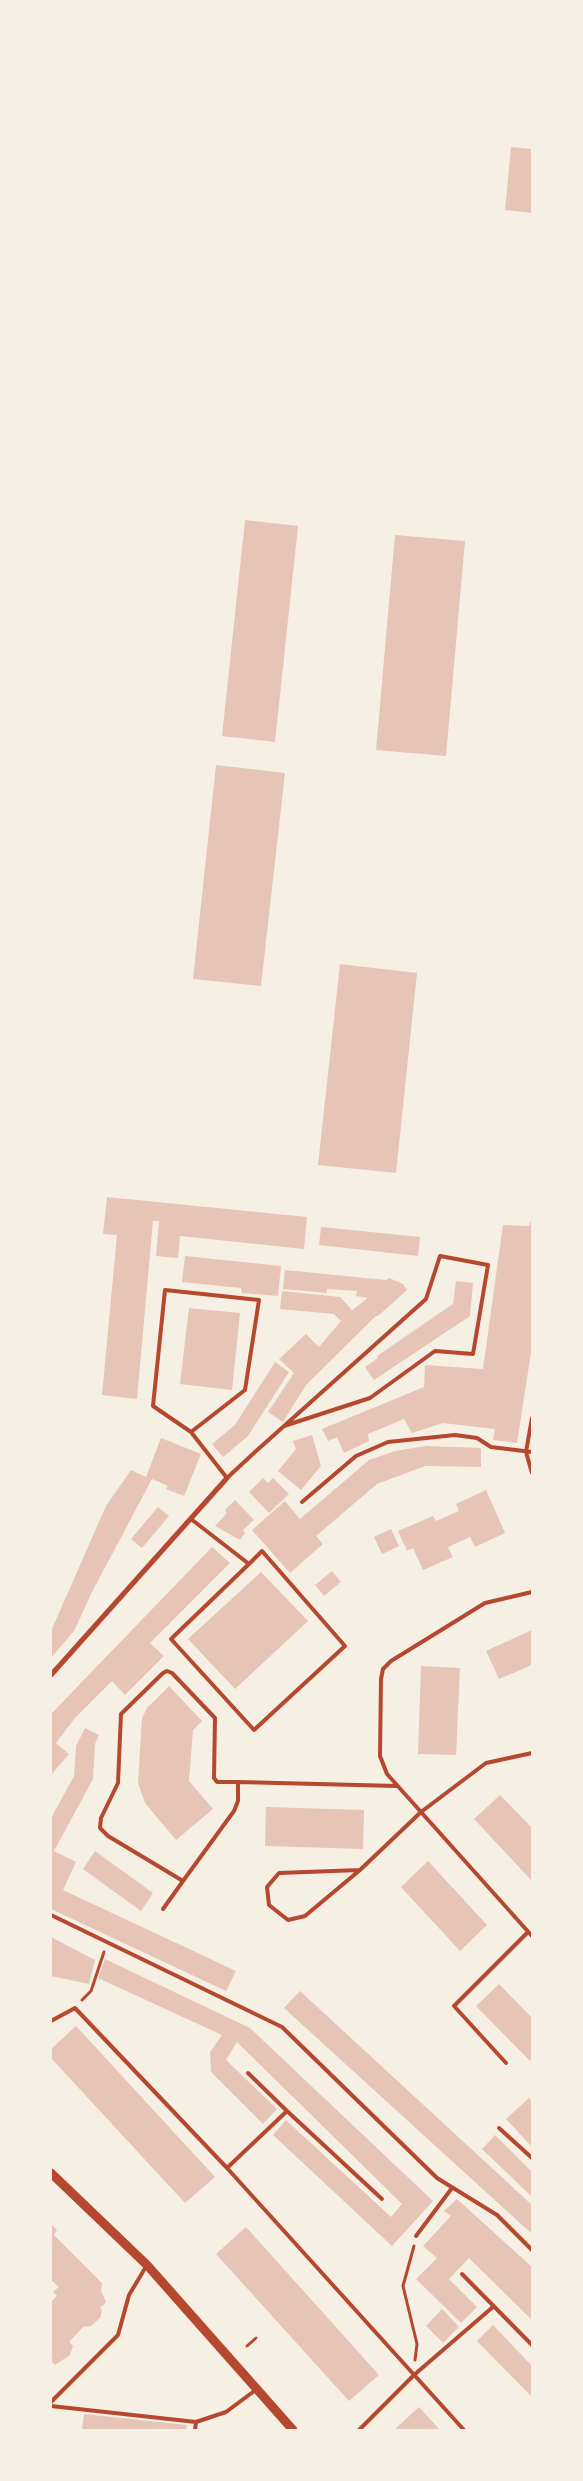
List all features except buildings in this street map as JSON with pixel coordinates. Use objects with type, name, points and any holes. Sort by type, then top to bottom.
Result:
[{"type":"street","points":[[51,1676],[227,1478]]},
{"type":"street","points":[[51,2173],[147,2265],[293,2430]]},
{"type":"lane","points":[[191,1432],[245,1390],[258,1300],[165,1290],[153,1406],[191,1432],[227,1478],[284,1426],[426,1299],[440,1256],[488,1265],[473,1354],[435,1351],[370,1398],[284,1426]]},
{"type":"lane","points":[[532,1418],[526,1452],[532,1473]]},
{"type":"lane","points":[[302,1502],[356,1456],[388,1442],[455,1435],[477,1438],[491,1447],[532,1452]]},
{"type":"lane","points":[[191,1518],[248,1564]]},
{"type":"lane","points":[[262,1552],[346,1646],[254,1730],[171,1639],[248,1564],[262,1552]]},
{"type":"lane","points":[[506,2063],[454,2006],[530,1934],[397,1786],[382,1766],[380,1756],[380,1678],[390,1661],[485,1603],[532,1592]]},
{"type":"lane","points":[[183,1881],[108,1836],[100,1828],[101,1818],[118,1783],[121,1714],[162,1673],[167,1671],[172,1673],[214,1718],[215,1780],[397,1786]]},
{"type":"lane","points":[[360,1870],[279,1873],[267,1887],[269,1905],[288,1920],[305,1916],[360,1870],[421,1812],[486,1762],[532,1753]]},
{"type":"lane","points":[[162,1909],[234,1811],[238,1801],[238,1782]]},
{"type":"lane","points":[[51,1915],[282,2027],[437,2178],[497,2215],[532,2250]]},
{"type":"lane","points":[[51,2021],[75,2008],[227,2168],[464,2430]]},
{"type":"lane","points":[[248,2073],[382,2199]]},
{"type":"lane","points":[[227,2168],[287,2111]]},
{"type":"lane","points":[[499,2128],[532,2158]]},
{"type":"lane","points":[[416,2236],[452,2188]]},
{"type":"lane","points":[[51,2404],[118,2335],[129,2295],[147,2265]]},
{"type":"lane","points":[[462,2274],[532,2345]]},
{"type":"lane","points":[[359,2430],[414,2375],[494,2306]]},
{"type":"lane","points":[[51,2404],[196,2422],[226,2412],[257,2389]]},
{"type":"lane","points":[[195,2430],[196,2422]]},
{"type":"path","points":[[75,2008],[91,1991],[100,1961],[109,1943]]},
{"type":"path","points":[[414,2375],[417,2344],[403,2286],[416,2236]]},
{"type":"path","points":[[247,2346],[256,2338]]}]
